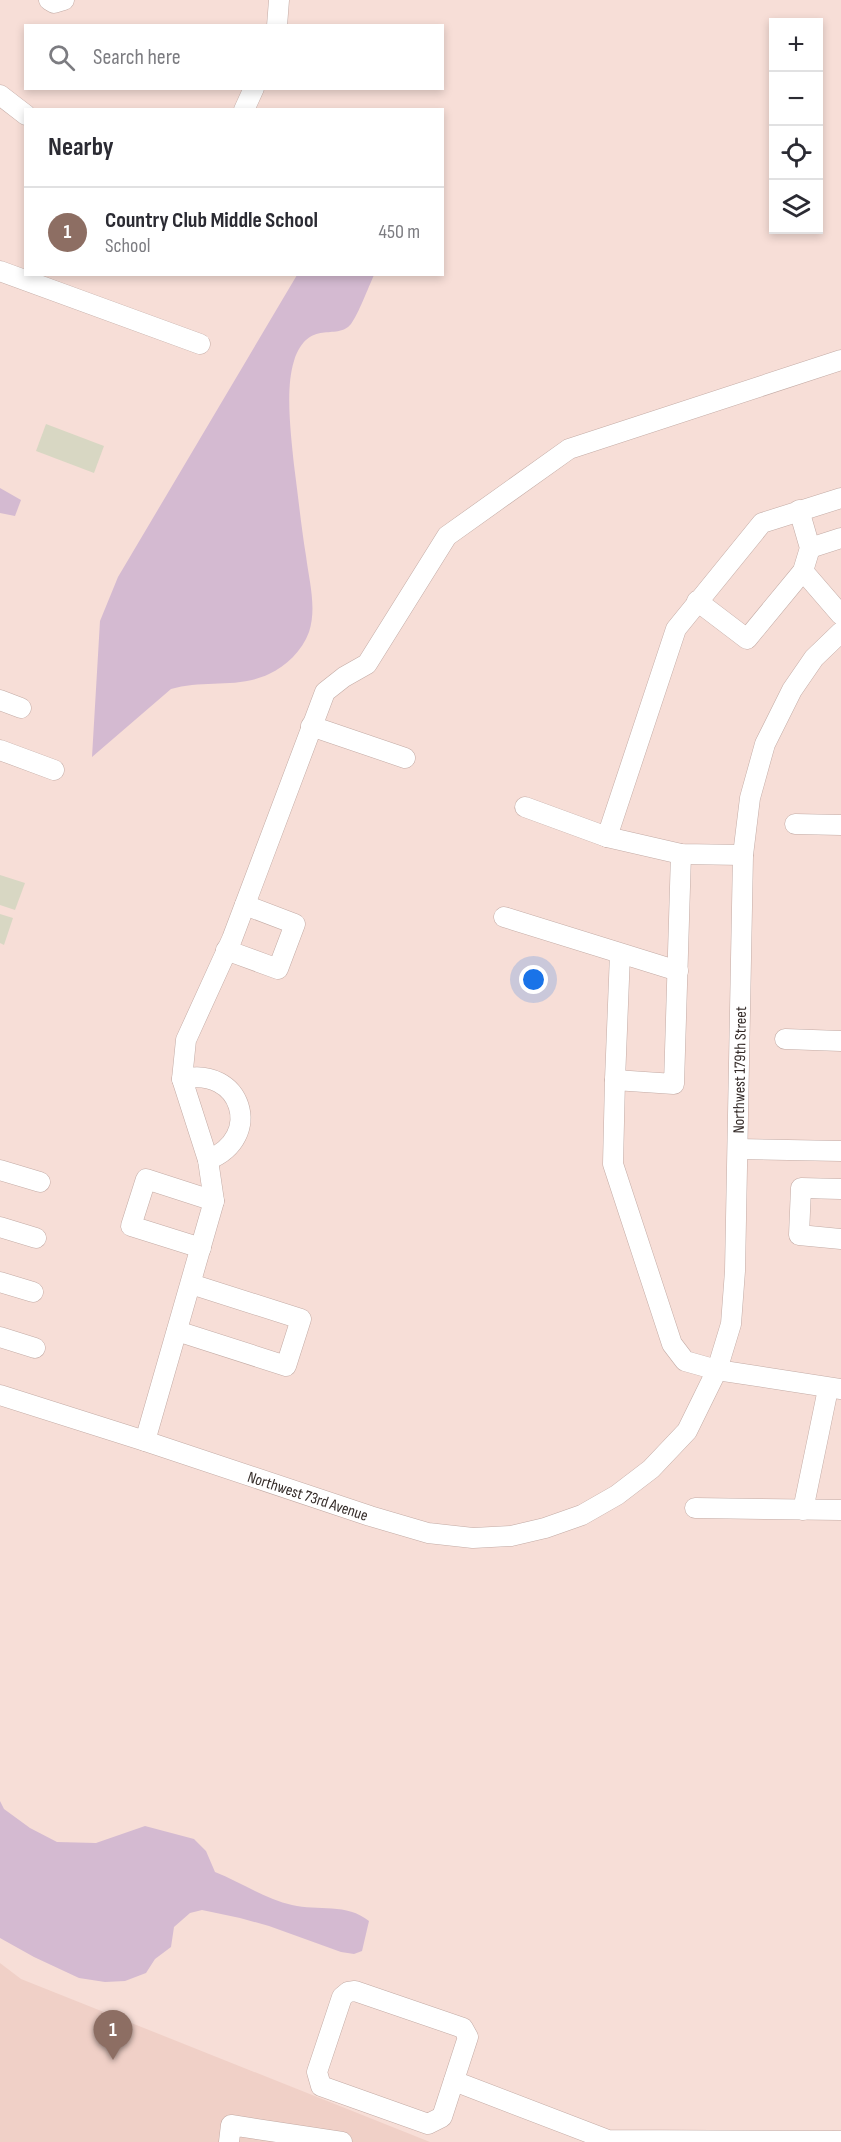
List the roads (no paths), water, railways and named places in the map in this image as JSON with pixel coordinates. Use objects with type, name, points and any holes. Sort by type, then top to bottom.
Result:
[{"type":"street","points":[[49,0],[54,3],[64,0]]},
{"type":"street","points":[[277,24],[279,0]]},
{"type":"street","points":[[245,108],[253,90]]},
{"type":"street","points":[[0,95],[24,113]]},
{"type":"street","points":[[0,271],[200,344]]},
{"type":"street","points":[[145,1441],[214,1201],[208,1160],[182,1079],[186,1040],[245,905],[325,692],[344,677],[367,664],[447,536],[569,450],[841,360]]},
{"type":"street","points":[[607,837],[676,629],[762,523],[841,498]]},
{"type":"street","points":[[697,601],[747,639],[803,571],[810,548],[799,510]]},
{"type":"street","points":[[810,548],[841,538]]},
{"type":"street","points":[[803,571],[841,615]]},
{"type":"street","name":"Northwest 179th Street","points":[[617,1495],[651,1469],[687,1431],[717,1370],[731,1324],[735,1271],[743,855],[750,798],[765,744],[792,690],[814,658],[841,633]]},
{"type":"street","points":[[0,700],[21,708]]},
{"type":"street","points":[[311,726],[405,758]]},
{"type":"street","points":[[0,750],[54,770]]},
{"type":"street","points":[[525,807],[607,837],[681,854],[743,855]]},
{"type":"street","points":[[795,824],[841,825]]},
{"type":"street","points":[[615,1080],[674,1084],[681,854]]},
{"type":"street","points":[[226,950],[278,969],[295,924],[245,905]]},
{"type":"street","points":[[504,916],[678,971]]},
{"type":"street","points":[[620,954],[613,1164],[672,1344],[685,1361],[717,1370],[835,1389],[803,1510]]},
{"type":"street","points":[[785,1039],[841,1041]]},
{"type":"street","points":[[182,1079],[195,1076],[209,1077],[222,1083],[232,1093],[238,1105],[240,1119],[238,1133],[220,1155],[208,1160]]},
{"type":"street","points":[[738,1149],[841,1151]]},
{"type":"street","points":[[0,1170],[40,1182]]},
{"type":"street","points":[[201,1248],[131,1226],[146,1179],[214,1201]]},
{"type":"street","points":[[841,1189],[801,1188],[799,1235],[841,1239]]},
{"type":"street","points":[[0,1227],[36,1238]]},
{"type":"street","points":[[0,1282],[33,1292]]},
{"type":"street","points":[[177,1331],[286,1366],[301,1319],[191,1284]]},
{"type":"street","points":[[0,1337],[35,1348]]},
{"type":"street","name":"Northwest 73rd Avenue","points":[[0,1395],[428,1533],[473,1538],[511,1536],[545,1528],[582,1515],[617,1495]]},
{"type":"street","points":[[695,1508],[841,1510]]},
{"type":"street","points":[[355,1991],[463,2028],[468,2037],[454,2081],[442,2117],[428,2124],[321,2086],[317,2072],[342,1997],[348,1992],[355,1991]]},
{"type":"street","points":[[454,2081],[608,2141],[841,2141]]},
{"type":"street","points":[[229,2142],[231,2126],[342,2142]]},
{"type":"place","name":"Country Club Middle School","points":[[113,2060]]}]
